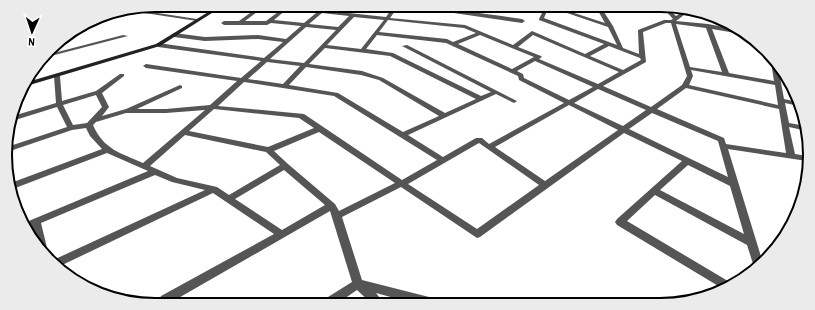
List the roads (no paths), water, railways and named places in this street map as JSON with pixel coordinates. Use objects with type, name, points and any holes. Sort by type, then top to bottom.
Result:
[{"type":"street","points":[[145,12],[197,20]]},
{"type":"street","points":[[31,83],[158,45],[211,12]]},
{"type":"street","points":[[240,22],[254,12]]},
{"type":"street","points":[[224,23],[267,23],[279,12]]},
{"type":"street","points":[[145,166],[320,12],[466,27],[539,57],[512,71]]},
{"type":"street","points":[[362,51],[392,12]]},
{"type":"street","points":[[461,12],[522,21]]},
{"type":"street","points":[[544,12],[541,19],[642,57]]},
{"type":"street","points":[[571,12],[610,26]]},
{"type":"street","points":[[601,12],[610,26],[621,49]]},
{"type":"street","points":[[126,111],[212,107],[301,116],[477,234],[686,86],[690,76],[674,20],[668,12]]},
{"type":"street","points":[[489,148],[644,61],[642,57],[640,31],[658,23],[674,20],[684,14]]},
{"type":"street","points":[[285,86],[353,15]]},
{"type":"street","points":[[674,20],[729,30]]},
{"type":"street","points":[[269,21],[340,29]]},
{"type":"street","points":[[708,26],[726,74]]},
{"type":"street","points":[[376,33],[447,41],[521,75],[521,79],[734,184]]},
{"type":"street","points":[[453,44],[481,33]]},
{"type":"street","points":[[514,47],[532,33],[623,72]]},
{"type":"street","points":[[174,35],[204,39],[258,37],[287,41]]},
{"type":"street","points":[[53,55],[125,36]]},
{"type":"street","points":[[585,56],[609,44]]},
{"type":"street","points":[[158,45],[362,73],[381,79],[445,116]]},
{"type":"street","points":[[323,46],[390,54],[481,99]]},
{"type":"street","points":[[405,46],[514,101]]},
{"type":"street","points":[[535,59],[721,140],[757,260]]},
{"type":"street","points":[[146,66],[336,94],[443,160]]},
{"type":"street","points":[[688,68],[778,84]]},
{"type":"street","points":[[776,72],[791,156]]},
{"type":"street","points":[[57,76],[59,103],[71,128]]},
{"type":"street","points":[[17,117],[98,92],[122,76]]},
{"type":"street","points":[[686,86],[782,108]]},
{"type":"street","points":[[12,148],[126,111],[180,88]]},
{"type":"street","points":[[98,92],[106,107],[113,114]]},
{"type":"street","points":[[403,135],[496,92]]},
{"type":"street","points":[[781,100],[793,103]]},
{"type":"street","points":[[92,123],[106,107]]},
{"type":"street","points":[[92,123],[94,134],[106,150],[175,180],[214,189],[282,234]]},
{"type":"street","points":[[785,124],[800,128]]},
{"type":"street","points":[[270,150],[319,129]]},
{"type":"street","points":[[183,132],[270,150],[285,166],[332,206],[337,216],[358,284],[374,298]]},
{"type":"street","points":[[337,216],[401,184],[479,140],[545,185]]},
{"type":"street","points":[[723,146],[803,158]]},
{"type":"street","points":[[15,185],[106,150]]},
{"type":"street","points":[[687,161],[620,222],[723,283]]},
{"type":"street","points":[[228,199],[285,166]]},
{"type":"street","points":[[30,224],[156,171]]},
{"type":"street","points":[[60,262],[214,189]]},
{"type":"street","points":[[654,191],[751,242]]},
{"type":"street","points":[[169,298],[332,206]]},
{"type":"street","points":[[36,222],[41,241]]},
{"type":"street","points":[[337,298],[358,284],[413,298]]}]
